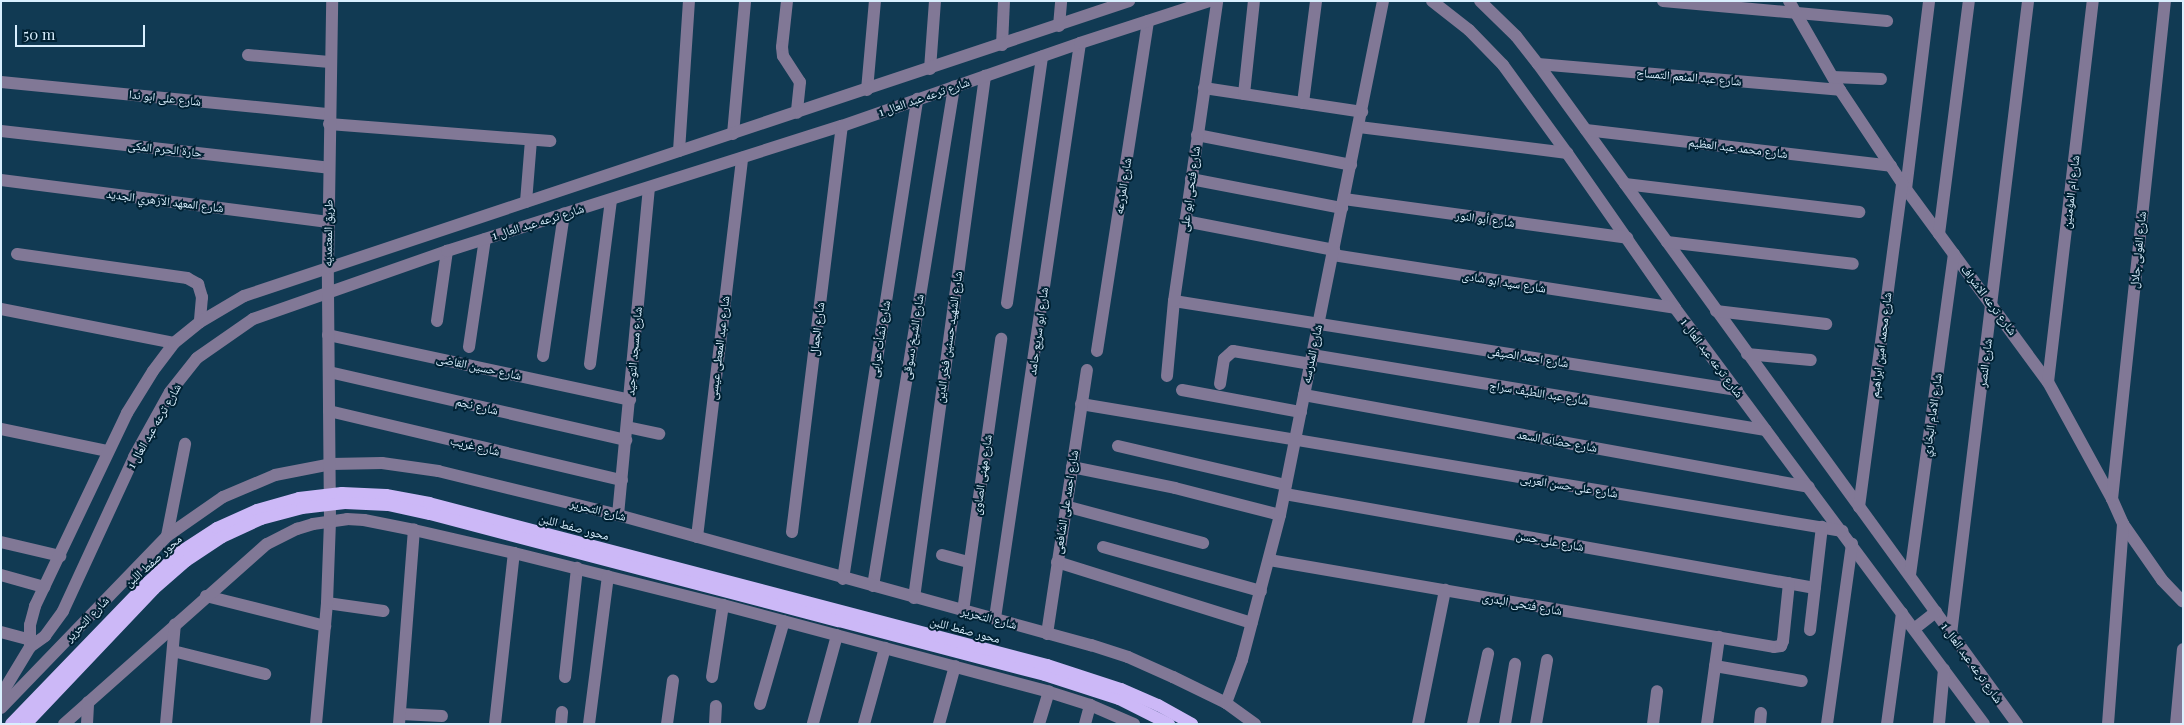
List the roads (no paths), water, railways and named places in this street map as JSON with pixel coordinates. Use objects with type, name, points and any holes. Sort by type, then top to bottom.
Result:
[{"type":"main road","name":"محور صفط اللبن","points":[[11,724],[148,582],[180,552],[217,528],[257,510],[299,498],[342,493],[386,495],[429,503],[1047,666],[1121,689],[1158,705],[1192,724]]},
{"type":"main road","name":"محور صفط اللبن","points":[[26,724],[154,589],[186,561],[222,537],[261,519],[302,508],[345,503],[388,506],[430,514],[1045,675],[1119,699],[1169,724]]},
{"type":"street","name":"طريق المعتمديه","points":[[316,724],[327,603],[330,521],[328,222],[332,1]]},
{"type":"street","points":[[680,151],[689,1]]},
{"type":"street","points":[[733,134],[745,1]]},
{"type":"street","points":[[787,1],[782,47],[783,56],[800,82],[797,113]]},
{"type":"street","points":[[867,90],[875,1]]},
{"type":"street","points":[[930,69],[935,1]]},
{"type":"street","points":[[1002,45],[1004,1]]},
{"type":"street","points":[[1059,26],[1061,1]]},
{"type":"street","name":"شارع ترعه عبد العال 1","points":[[30,643],[45,636],[63,611],[134,457],[170,392],[197,358],[254,319],[328,291],[447,251],[842,126],[1148,21],[1172,7],[1209,1]]},
{"type":"street","name":"شارع فتحى ابو على","points":[[1167,376],[1174,301],[1217,1]]},
{"type":"street","points":[[1244,94],[1254,1]]},
{"type":"street","points":[[1303,103],[1316,1]]},
{"type":"street","name":"شارع المدرسه","points":[[1226,703],[1252,624],[1270,560],[1383,1]]},
{"type":"street","name":"شارع ترعه عبد العال 1","points":[[1432,1],[1469,30],[1503,65],[1676,308],[1944,669],[1975,718],[1984,724]]},
{"type":"street","name":"شارع ترعه عبد العال 1","points":[[1480,1],[1504,24],[1538,64],[2017,724]]},
{"type":"street","points":[[1663,1],[1887,21]]},
{"type":"street","name":"شارع ترعه الاشراف","points":[[1788,1],[1840,90],[1904,186],[2048,382],[2112,499],[2123,524],[2162,580],[2183,602]]},
{"type":"street","name":"شارع محمد امين ابراهيم","points":[[1859,507],[1929,1]]},
{"type":"street","points":[[1939,234],[1969,1]]},
{"type":"street","name":"شارع النصر","points":[[1951,634],[2028,1]]},
{"type":"street","name":"شارع ام المؤمنين","points":[[2048,382],[2094,1]]},
{"type":"street","name":"شارع الفولى جلال","points":[[2112,499],[2165,1]]},
{"type":"street","name":"شارع ترعه عبد العال 1","points":[[1,695],[30,643],[30,625],[35,606],[60,556],[107,451],[152,371],[174,343],[200,322],[244,296],[1059,26],[1123,2]]},
{"type":"street","name":"شارع المزرعه","points":[[1098,351],[1148,21]]},
{"type":"street","name":"شارع ابو سريع حامد","points":[[995,618],[1080,43]]},
{"type":"street","points":[[248,55],[330,62]]},
{"type":"street","points":[[1007,303],[1042,56]]},
{"type":"street","name":"شارع عبد المنعم التمساح","points":[[1538,64],[1840,90]]},
{"type":"street","name":"شارع الشهيد حسنين فخر الدين","points":[[914,598],[985,76]]},
{"type":"street","points":[[1833,77],[1881,78]]},
{"type":"street","name":"شارع على ابو ندا","points":[[1,82],[329,119],[550,141]]},
{"type":"street","name":"شارع الشيخ دسوقى","points":[[873,586],[954,87]]},
{"type":"street","points":[[1204,88],[1362,112]]},
{"type":"street","name":"شارع نشأت عرابى","points":[[843,579],[917,100]]},
{"type":"street","name":"شارع الجمال","points":[[792,532],[842,126]]},
{"type":"street","points":[[1358,127],[1567,153]]},
{"type":"street","name":"شارع محمد عبد العظيم","points":[[1586,130],[1891,166]]},
{"type":"street","name":"حارة الحرم المكى","points":[[1,131],[329,168]]},
{"type":"street","points":[[1197,135],[1351,164]]},
{"type":"street","points":[[526,202],[531,140]]},
{"type":"street","name":"شارع عبد المعطى عيسى","points":[[697,537],[742,158]]},
{"type":"street","points":[[1191,179],[1343,204]]},
{"type":"street","name":"شارع المعهد الازهري الجديد","points":[[1,180],[328,222]]},
{"type":"street","points":[[1625,184],[1859,212]]},
{"type":"street","name":"شارع مسجد التوحيد","points":[[618,515],[649,188]]},
{"type":"street","points":[[590,364],[611,200]]},
{"type":"street","name":"شارع أبو النور","points":[[1343,204],[1627,238]]},
{"type":"street","points":[[543,356],[564,214]]},
{"type":"street","name":"شارع سيد ابو شادى","points":[[1185,221],[1333,253],[1676,308]]},
{"type":"street","points":[[469,347],[484,239]]},
{"type":"street","points":[[1667,242],[1853,264]]},
{"type":"street","points":[[437,321],[447,251]]},
{"type":"street","points":[[17,254],[187,278],[198,284],[202,297],[200,322]]},
{"type":"street","name":"شارع الامام البخاري","points":[[1910,576],[1954,254]]},
{"type":"street","name":"شارع احمد الصيفى","points":[[1174,301],[1737,390]]},
{"type":"street","points":[[1,309],[174,343]]},
{"type":"street","points":[[1716,311],[1826,324]]},
{"type":"street","name":"شارع حسين القاضى","points":[[328,335],[630,400]]},
{"type":"street","name":"شارع مهنى الصاوى","points":[[963,611],[1001,339]]},
{"type":"street","name":"شارع عبد اللطيف سراج","points":[[1220,384],[1224,359],[1233,351],[1312,359],[1766,430]]},
{"type":"street","points":[[1747,354],[1811,360]]},
{"type":"street","name":"شارع احمد على الشافعى","points":[[1047,634],[1087,370]]},
{"type":"street","name":"شارع نجم","points":[[329,372],[626,440]]},
{"type":"street","points":[[1182,390],[1301,412]]},
{"type":"street","name":"شارع حضانه السعد","points":[[1304,395],[1809,487]]},
{"type":"street","name":"شارع على حسن العربى","points":[[1081,404],[1842,531]]},
{"type":"street","name":"شارع غريب","points":[[329,411],[622,480]]},
{"type":"street","points":[[627,427],[659,434]]},
{"type":"street","points":[[1,429],[107,451]]},
{"type":"street","points":[[167,536],[184,444]]},
{"type":"street","name":"شارع على حسن","points":[[1118,446],[1285,489],[1815,588]]},
{"type":"street","name":"شارع التحرير","points":[[1,708],[167,536],[223,497],[276,475],[331,464],[382,463],[438,471],[618,515],[843,579],[995,618],[1128,657],[1226,703],[1255,724]]},
{"type":"street","points":[[1072,467],[1175,488],[1280,515]]},
{"type":"street","points":[[1065,506],[1203,543]]},
{"type":"street","points":[[64,724],[206,596],[267,544],[297,529],[330,521],[364,520],[514,552],[955,666],[1090,705],[1134,724]]},
{"type":"street","points":[[2108,724],[2123,524]]},
{"type":"street","points":[[1810,630],[1822,527]]},
{"type":"street","points":[[414,530],[400,719],[442,716]]},
{"type":"street","points":[[1,542],[60,556]]},
{"type":"street","points":[[1827,724],[1852,544]]},
{"type":"street","points":[[1103,547],[1261,591]]},
{"type":"street","points":[[495,724],[514,552]]},
{"type":"street","points":[[942,555],[969,562]]},
{"type":"street","name":"شارع فتحى البدرى","points":[[1270,560],[1774,647],[1781,646],[1783,640],[1789,583]]},
{"type":"street","points":[[1057,562],[1252,624]]},
{"type":"street","points":[[565,677],[577,568]]},
{"type":"street","points":[[1,575],[44,587]]},
{"type":"street","points":[[589,724],[608,576]]},
{"type":"street","points":[[1418,724],[1445,590]]},
{"type":"street","points":[[206,596],[325,626]]},
{"type":"street","points":[[327,603],[383,611]]},
{"type":"street","points":[[712,678],[723,605]]},
{"type":"street","points":[[1914,629],[1936,612]]},
{"type":"street","points":[[1887,724],[1902,613]]},
{"type":"street","points":[[760,704],[784,622]]},
{"type":"street","points":[[166,724],[175,624]]},
{"type":"street","points":[[1,632],[30,643]]},
{"type":"street","points":[[813,723],[837,635]]},
{"type":"street","points":[[1707,724],[1719,637]]},
{"type":"street","points":[[864,724],[885,648]]},
{"type":"street","points":[[2176,724],[2183,649]]},
{"type":"street","points":[[173,651],[265,674]]},
{"type":"street","points":[[1473,724],[1488,654]]},
{"type":"street","points":[[1536,724],[1546,660]]},
{"type":"street","points":[[1505,724],[1515,664]]},
{"type":"street","points":[[939,724],[955,666]]},
{"type":"street","points":[[1715,666],[1802,681]]},
{"type":"street","points":[[1939,724],[1944,669]]},
{"type":"street","points":[[667,724],[673,680]]},
{"type":"street","points":[[1653,724],[1657,691]]},
{"type":"street","points":[[1039,724],[1048,692]]},
{"type":"street","points":[[87,724],[88,702]]},
{"type":"street","points":[[1085,724],[1090,705]]},
{"type":"street","points":[[715,724],[716,706]]}]
